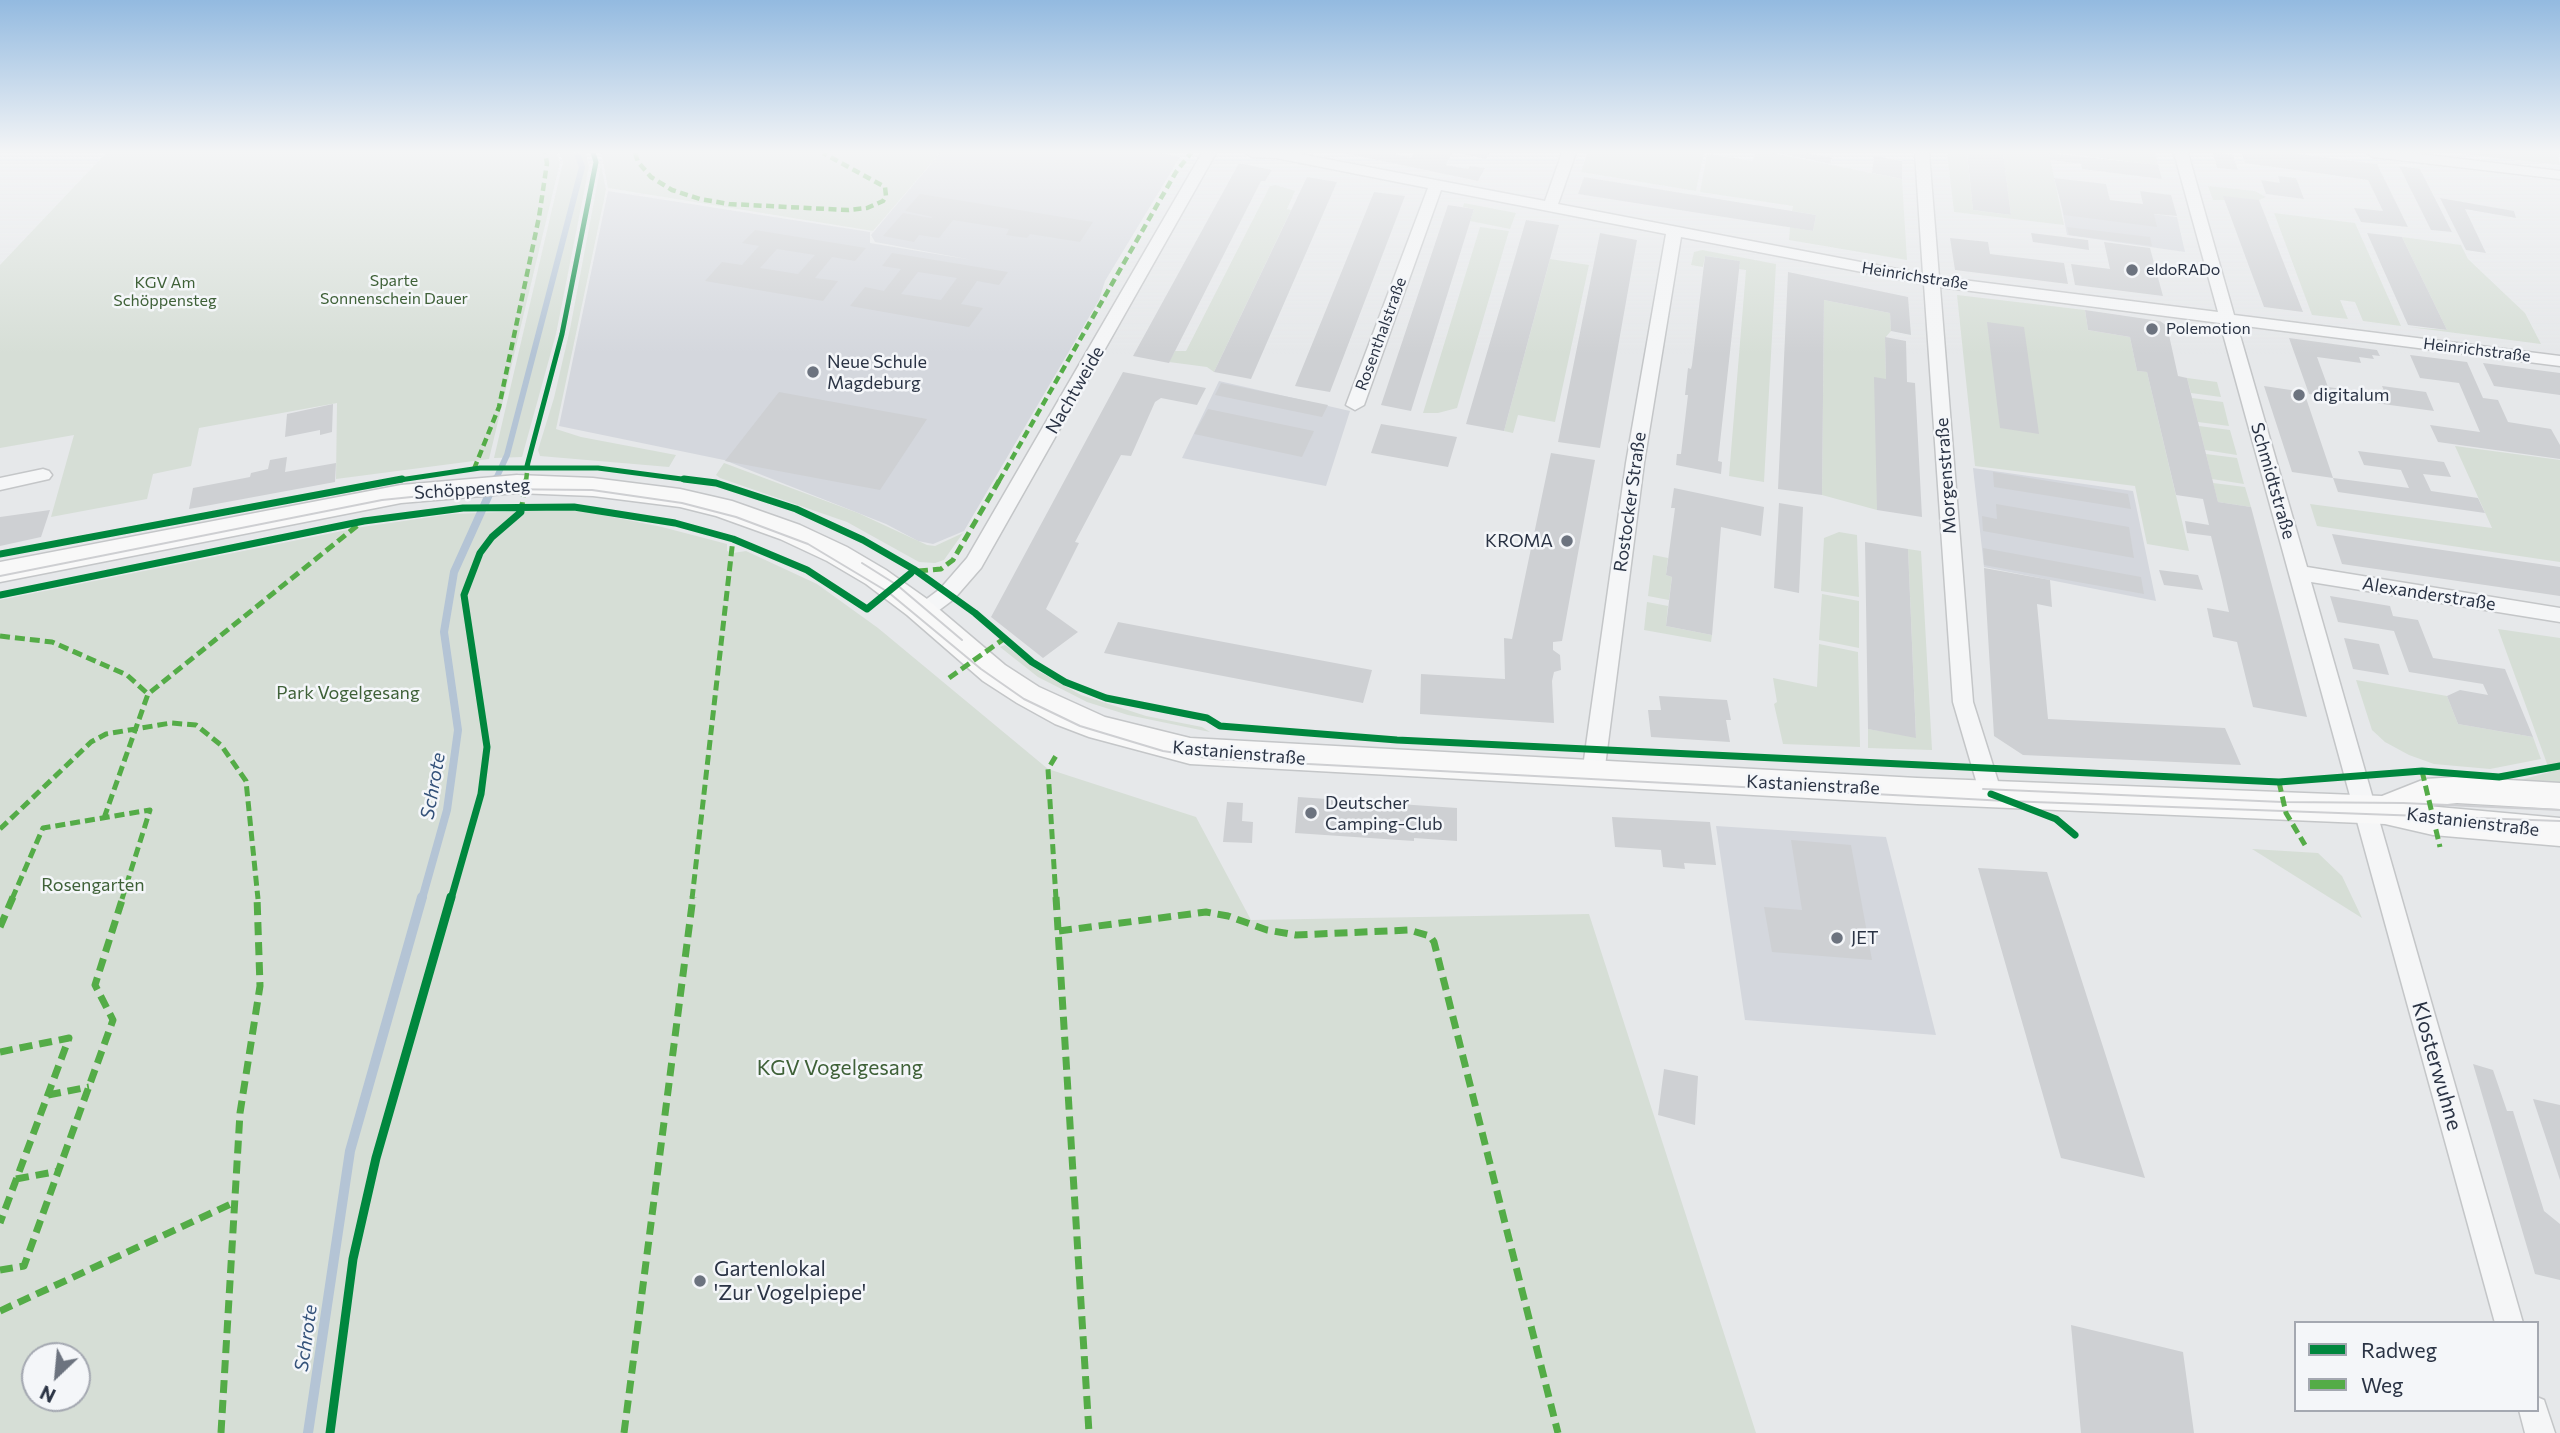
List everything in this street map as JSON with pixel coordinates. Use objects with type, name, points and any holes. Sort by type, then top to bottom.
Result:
[{"type":"main road","name":"Schöppensteg","points":[[0,572],[348,503],[469,487],[517,484],[636,491],[680,498],[737,513],[790,532],[837,554],[876,577],[923,612]]},
{"type":"main road","name":"Kastanienstraße","points":[[923,612],[994,673],[1028,695],[1083,723],[1142,741],[1216,754],[1991,794],[2376,810],[2433,821],[2560,832]]},
{"type":"main road","name":"Kastanienstraße","points":[[2376,810],[2425,792],[2457,790],[2560,796]]},
{"type":"street","name":"Nachtweide","points":[[923,612],[947,594],[974,563],[1171,220]]},
{"type":"street","name":"Rosenthalstraße","points":[[1355,405],[1423,220]]},
{"type":"street","name":"Heinrichstraße","points":[[1614,220],[1933,281],[2560,361]]},
{"type":"street","name":"Morgenstraße","points":[[1928,220],[1963,702],[1991,794]]},
{"type":"street","name":"Schmidtstraße","points":[[2199,220],[2299,573],[2376,810]]},
{"type":"street","name":"Rostocker Straße","points":[[1593,774],[1635,463],[1674,232]]},
{"type":"street","points":[[0,484],[43,475]]},
{"type":"street","name":"Alexanderstraße","points":[[2299,573],[2560,615]]},
{"type":"street","name":"Klosterwuhne","points":[[2376,810],[2508,1321]]},
{"type":"street","points":[[2535,1412],[2540,1433]]},
{"type":"shaded area","name":"Neue Schule Magdeburg","points":[[602,220],[793,220],[870,232],[870,243],[972,260],[875,242],[871,235],[884,220],[1142,220],[1105,281],[1099,300],[964,531],[933,544],[918,541],[886,524],[724,460],[559,426]]},
{"type":"shaded area","points":[[2064,220],[2178,220],[2185,252],[2067,235]]},
{"type":"shaded area","points":[[1219,381],[1350,411],[1326,486],[1182,458]]},
{"type":"shaded area","points":[[1973,468],[2133,491],[2156,601],[1984,567]]},
{"type":"shaded area","points":[[1716,826],[1886,837],[1936,1035],[1745,1020]]},
{"type":"green space","name":"KGV Am Schöppensteg","points":[[43,220],[546,220],[489,459],[336,479],[337,403],[199,428],[191,466],[153,474],[147,499],[51,517],[74,435],[0,448],[0,265]]},
{"type":"green space","points":[[550,220],[579,220],[556,334],[522,457],[494,458]]},
{"type":"green space","points":[[591,220],[600,220],[556,429],[581,437],[676,455],[669,467],[540,456],[538,450],[554,398]]},
{"type":"green space","points":[[804,220],[883,220],[873,231]]},
{"type":"green space","points":[[1253,220],[1286,220],[1214,372],[1207,367],[1169,362],[1175,351],[1186,351]]},
{"type":"green space","points":[[1470,220],[1513,220],[1510,229]]},
{"type":"green space","points":[[1815,220],[1905,220],[1907,260],[1789,240],[1790,227],[1813,231]]},
{"type":"green space","points":[[2021,220],[2063,220],[2064,225]]},
{"type":"green space","points":[[2277,220],[2330,220],[2355,223],[2401,326],[2363,321],[2355,302],[2340,300],[2348,319],[2312,315]]},
{"type":"green space","points":[[1480,227],[1509,231],[1457,408],[1438,413],[1423,413]]},
{"type":"green space","points":[[2402,237],[2461,245],[2468,259],[2525,313],[2541,344],[2409,327],[2447,330]]},
{"type":"green space","points":[[1702,250],[1776,264],[1764,482],[1729,476],[1746,270],[1739,269],[1740,261],[1705,256],[1703,267],[1691,265],[1694,252]]},
{"type":"green space","points":[[1550,259],[1589,265],[1555,422],[1518,415],[1513,433],[1504,431]]},
{"type":"green space","points":[[1957,295],[2085,310],[2088,330],[2130,337],[2137,371],[2147,372],[2189,551],[2147,544],[2135,486],[1975,466]]},
{"type":"green space","points":[[1824,300],[1890,313],[1891,331],[1885,338],[1886,379],[1877,510],[1822,495]]},
{"type":"green space","points":[[2187,378],[2217,382],[2221,397],[2191,393]]},
{"type":"green space","points":[[2192,398],[2223,402],[2229,426],[2198,422]]},
{"type":"green space","points":[[2199,426],[2230,430],[2237,455],[2205,450]]},
{"type":"green space","points":[[2455,446],[2560,460],[2560,562],[2317,526],[2310,504],[2492,528]]},
{"type":"green space","points":[[2206,454],[2237,458],[2244,484],[2212,479]]},
{"type":"green space","points":[[724,463],[858,513],[927,545],[935,546],[963,533],[944,560],[935,563],[919,562],[847,522],[720,478],[716,475]]},
{"type":"green space","points":[[2213,483],[2245,487],[2251,507],[2218,502]]},
{"type":"green space","name":"KGV Vogelgesang","points":[[583,511],[727,544],[727,551],[733,553],[746,551],[817,584],[878,628],[1048,769],[1196,817],[1251,920],[1589,914],[1756,1433],[0,1433],[0,600],[362,527],[452,514]]},
{"type":"green space","points":[[1839,532],[1857,535],[1859,597],[1821,591],[1824,538]]},
{"type":"green space","points":[[1908,549],[1921,551],[1932,750],[1868,748],[1868,729],[1916,737]]},
{"type":"green space","points":[[1653,555],[1668,558],[1666,575],[1672,577],[1669,600],[1648,596]]},
{"type":"green space","points":[[1822,594],[1859,601],[1859,648],[1819,640]]},
{"type":"green space","points":[[1647,602],[1668,606],[1666,626],[1712,635],[1711,642],[1644,630]]},
{"type":"green space","points":[[2498,629],[2560,638],[2560,784],[2516,781],[2550,772]]},
{"type":"green space","points":[[1819,644],[1858,652],[1860,747],[1783,744],[1774,704],[1777,702],[1773,678],[1817,687]]},
{"type":"green space","points":[[1005,645],[1040,672],[1081,695],[1146,716],[1202,727],[1210,732],[1128,715],[1087,702],[1038,677],[1000,647]]},
{"type":"green space","points":[[2356,680],[2447,696],[2458,724],[2533,737],[2541,759],[2490,769],[2434,764],[2409,755],[2385,742],[2372,730]]},
{"type":"green space","points":[[2252,849],[2318,853],[2342,876],[2362,918]]},
{"type":"building","points":[[897,220],[1080,220],[1093,222],[1080,242],[1030,234],[1027,238],[1006,235],[1009,229],[953,220],[939,238],[919,235],[914,242],[883,236]]},
{"type":"building","points":[[1208,220],[1241,220],[1169,363],[1133,356]]},
{"type":"building","points":[[1287,220],[1320,220],[1251,379],[1214,372]]},
{"type":"building","points":[[1363,220],[1396,220],[1330,392],[1295,386]]},
{"type":"building","points":[[1443,220],[1471,220],[1411,411],[1381,405]]},
{"type":"building","points":[[1526,220],[1559,225],[1504,431],[1466,424]]},
{"type":"building","points":[[1742,220],[1815,220],[1813,231]]},
{"type":"building","points":[[2102,220],[2155,220],[2157,227]]},
{"type":"building","points":[[2232,220],[2267,220],[2303,312],[2264,307]]},
{"type":"building","points":[[2360,220],[2404,220],[2408,227]]},
{"type":"building","points":[[2426,220],[2446,220],[2452,232],[2431,230]]},
{"type":"building","points":[[2451,220],[2470,220],[2486,253],[2466,250]]},
{"type":"building","points":[[2067,227],[2150,237],[2152,246],[2069,235]]},
{"type":"building","points":[[755,230],[866,248],[855,261],[832,257],[815,278],[838,281],[823,301],[705,281],[722,262],[742,265],[759,246],[742,243]],"holes":[[[777,249],[815,255],[798,274],[760,268]]]},
{"type":"building","points":[[1600,233],[1637,240],[1600,448],[1558,442]]},
{"type":"building","points":[[2031,233],[2088,240],[2089,250],[2033,242]]},
{"type":"building","points":[[2367,233],[2402,237],[2447,330],[2408,325]]},
{"type":"building","points":[[1950,238],[1988,242],[1990,254],[2064,263],[2068,284],[1955,270]]},
{"type":"building","points":[[2104,242],[2150,248],[2163,296],[2075,285],[2071,264],[2110,269]]},
{"type":"building","points":[[892,253],[1008,272],[999,285],[977,281],[961,304],[983,308],[969,327],[850,306],[865,287],[884,291],[901,269],[882,266]],"holes":[[[918,272],[957,278],[941,300],[901,294]]]},
{"type":"building","points":[[1705,256],[1740,261],[1718,461],[1722,462],[1721,474],[1676,465],[1677,454],[1681,454],[1688,395],[1685,395],[1688,368],[1691,369],[1692,365]]},
{"type":"building","points":[[1788,272],[1908,297],[1911,335],[1891,331],[1890,313],[1824,300],[1822,495],[1778,489]]},
{"type":"building","points":[[2085,310],[2160,321],[2167,326],[2178,376],[2187,378],[2218,502],[2251,507],[2307,717],[2253,707],[2237,642],[2213,637],[2207,608],[2229,612],[2222,581],[2211,536],[2187,533],[2185,521],[2209,525],[2203,499],[2176,495],[2147,372],[2137,371],[2130,337],[2088,330]]},
{"type":"building","points":[[1987,322],[2024,327],[2039,434],[2000,428]]},
{"type":"building","points":[[1885,337],[1906,341],[1907,382],[1915,383],[1922,517],[1877,510],[1874,377],[1886,379]]},
{"type":"building","points":[[2289,338],[2377,350],[2380,356],[2372,355],[2374,359],[2359,357],[2361,363],[2317,357],[2328,387],[2386,395],[2382,386],[2426,392],[2434,411],[2309,394]]},
{"type":"building","points":[[2410,355],[2467,362],[2483,398],[2498,400],[2508,422],[2551,429],[2560,445],[2560,459],[2438,442],[2430,425],[2480,432],[2459,383],[2420,378]]},
{"type":"building","points":[[2483,363],[2560,373],[2560,395],[2494,386]]},
{"type":"building","points":[[1123,372],[1206,388],[1197,405],[1161,398],[1155,402],[1131,456],[1121,455],[1075,542],[1079,543],[1046,609],[1078,632],[1043,658],[991,617]]},
{"type":"building","points":[[1221,383],[1328,405],[1322,417],[1215,395]]},
{"type":"building","points":[[2264,386],[2304,392],[2333,478],[2292,472]]},
{"type":"building","points":[[779,392],[927,419],[880,490],[725,461]]},
{"type":"building","points":[[333,404],[332,432],[320,435],[320,430],[285,437],[287,414]]},
{"type":"building","points":[[1208,409],[1314,431],[1302,457],[1194,434]]},
{"type":"building","points":[[1381,424],[1457,437],[1448,467],[1371,453]]},
{"type":"building","points":[[2358,451],[2444,462],[2451,477],[2423,474],[2431,491],[2478,498],[2485,513],[2338,492],[2333,478],[2409,488],[2401,470],[2364,465]]},
{"type":"building","points":[[1551,453],[1595,460],[1562,641],[1553,642],[1553,650],[1560,655],[1561,670],[1554,672],[1552,681],[1554,723],[1420,714],[1421,674],[1505,679],[1504,638],[1512,639]]},
{"type":"building","points":[[287,457],[285,472],[336,463],[335,482],[189,509],[193,488],[250,477],[251,473],[268,469],[270,460]]},
{"type":"building","points":[[1993,472],[2128,494],[2131,509],[1994,487]]},
{"type":"building","points":[[1674,488],[1764,507],[1761,536],[1721,527],[1712,635],[1666,626],[1672,577],[1666,575],[1675,508],[1671,508]]},
{"type":"building","points":[[1779,503],[1803,507],[1799,593],[1774,588]]},
{"type":"building","points":[[1996,504],[2129,527],[2134,558],[1983,531],[1982,516],[1997,519]]},
{"type":"building","points":[[50,510],[41,537],[0,546],[0,517]]},
{"type":"building","points":[[2332,534],[2560,567],[2560,596],[2342,564]]},
{"type":"building","points":[[1865,542],[1908,549],[1916,738],[1868,729]]},
{"type":"building","points":[[1983,548],[2141,577],[2144,594],[1984,565]]},
{"type":"building","points":[[1984,568],[2050,580],[2052,607],[2037,604],[2048,719],[2225,728],[2241,765],[2023,755],[1994,736]]},
{"type":"building","points":[[2159,570],[2198,575],[2203,590],[2164,585]]},
{"type":"building","points":[[2330,596],[2390,606],[2393,616],[2418,620],[2433,658],[2505,669],[2533,737],[2458,724],[2447,696],[2460,690],[2488,695],[2483,684],[2409,672],[2394,631],[2338,622]]},
{"type":"building","points":[[1118,622],[1372,670],[1363,703],[1104,653]]},
{"type":"building","points":[[2344,638],[2379,644],[2389,675],[2353,669]]},
{"type":"building","points":[[1659,696],[1727,700],[1731,720],[1726,720],[1730,742],[1651,737],[1648,710],[1661,710]]},
{"type":"building","points":[[1298,797],[1457,808],[1457,841],[1414,838],[1414,841],[1295,833]]},
{"type":"building","points":[[1227,802],[1243,803],[1242,821],[1253,822],[1252,843],[1223,842]]},
{"type":"building","points":[[1612,817],[1710,822],[1716,865],[1684,863],[1685,869],[1663,867],[1661,850],[1615,847]]},
{"type":"building","points":[[1791,840],[1851,845],[1872,960],[1772,952],[1764,907],[1802,910]]},
{"type":"building","points":[[1978,868],[2047,872],[2145,1178],[2061,1158]]},
{"type":"building","points":[[2473,1064],[2493,1070],[2507,1111],[2513,1111],[2544,1211],[2560,1224],[2560,1280],[2535,1274]]},
{"type":"building","points":[[1664,1069],[1698,1076],[1695,1125],[1658,1115]]},
{"type":"building","points":[[2533,1099],[2560,1105],[2560,1180]]},
{"type":"building","points":[[2071,1325],[2183,1352],[2194,1433],[2081,1433]]},
{"type":"waterway","name":"Schrote","points":[[495,481],[507,455],[568,220]]},
{"type":"waterway","name":"Schrote","points":[[422,899],[447,810],[458,730],[444,632],[454,572],[496,479]]},
{"type":"waterway","name":"Schrote","points":[[308,1433],[350,1151],[422,897]]},
{"type":"tram line","points":[[0,576],[382,500],[490,489],[592,490],[682,503],[736,517],[808,544],[888,592],[981,669],[1024,699],[1080,726],[1163,751],[1214,759],[2006,801],[2560,821]]},
{"type":"tram line","points":[[862,563],[897,585],[962,640]]},
{"type":"tram line","points":[[1983,789],[2282,802],[2403,803],[2560,810]]},
{"type":"marked path","points":[[474,469],[499,407],[538,220]]},
{"type":"marked path","points":[[918,571],[941,569],[953,560],[1149,220]]},
{"type":"marked path","points":[[521,512],[528,464]]},
{"type":"marked path","points":[[104,818],[148,694],[358,525]]},
{"type":"marked path","points":[[624,1433],[707,784],[733,539]]},
{"type":"marked path","points":[[0,636],[52,642],[127,675],[148,694]]},
{"type":"marked path","points":[[949,678],[1005,638]]},
{"type":"marked path","points":[[0,829],[91,742],[106,734],[171,723],[196,725],[221,745],[246,781],[257,880],[260,986],[240,1113],[221,1433]]},
{"type":"marked path","points":[[1057,754],[1048,769],[1089,1433]]},
{"type":"marked path","points":[[2422,771],[2440,847]]},
{"type":"marked path","points":[[2279,782],[2286,813],[2305,845]]},
{"type":"marked path","points":[[0,927],[43,828],[150,810],[95,985],[113,1020],[24,1266],[0,1270]]},
{"type":"marked path","points":[[1059,931],[1206,912],[1228,916],[1267,930],[1296,935],[1409,930],[1430,936],[1434,942],[1558,1433]]},
{"type":"marked path","points":[[0,1052],[69,1038],[0,1223]]},
{"type":"marked path","points":[[48,1095],[89,1087]]},
{"type":"marked path","points":[[16,1179],[59,1171]]},
{"type":"marked path","points":[[0,1311],[233,1203]]},
{"type":"cycle path","points":[[527,466],[562,334],[585,220]]},
{"type":"cycle path","points":[[0,554],[412,477],[480,468],[598,468],[716,483],[796,509],[863,540],[915,570],[975,613],[1032,662],[1065,682],[1106,698],[1207,718],[1220,726],[1397,740],[2279,782],[2422,771],[2499,777],[2560,766]]},
{"type":"cycle path","points":[[330,1433],[353,1259],[376,1158],[481,794],[487,747],[464,595],[480,553],[492,537],[521,512],[521,507]]},
{"type":"cycle path","points":[[0,595],[364,521],[463,508],[574,507],[675,523],[733,539],[807,570],[867,609],[911,573]]},
{"type":"cycle path","points":[[1991,794],[2056,819],[2075,835]]},
{"type":"place","name":"eldoRADo","points":[[2132,270]]},
{"type":"place","name":"Polemotion","points":[[2152,329]]},
{"type":"place","name":"Neue Schule Magdeburg","points":[[813,372]]},
{"type":"place","name":"digitalum","points":[[2299,395]]},
{"type":"place","name":"KROMA","points":[[1567,541]]},
{"type":"place","name":"Deutscher Camping-Club","points":[[1311,813]]},
{"type":"place","name":"JET","points":[[1837,938]]},
{"type":"place","name":"Gartenlokal 'Zur Vogelpiepe'","points":[[700,1281]]},
{"type":"park label","name":"Sparte Sonnenschein Dauer","points":[[394,290]]},
{"type":"park label","name":"Park Vogelgesang","points":[[348,693]]},
{"type":"park label","name":"Rosengarten","points":[[93,885]]}]
